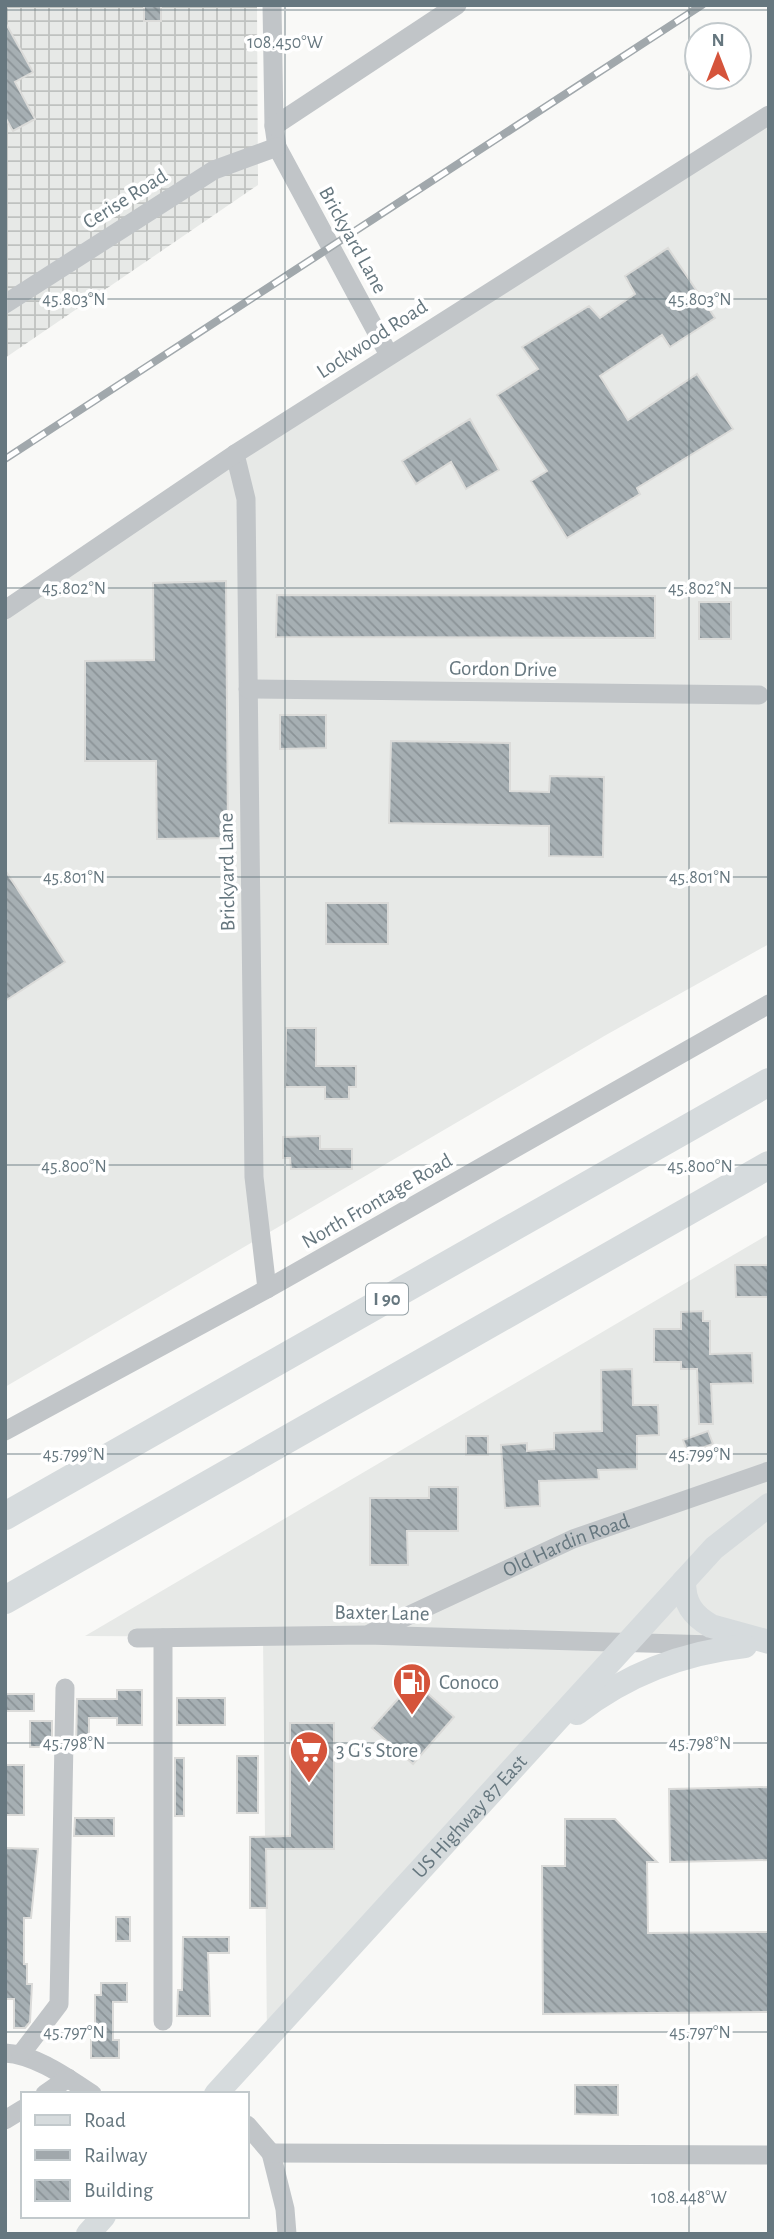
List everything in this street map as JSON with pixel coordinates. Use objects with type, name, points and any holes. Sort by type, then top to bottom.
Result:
[{"type":"highway","name":"I 90","points":[[5,1516],[769,1082]]},
{"type":"highway","points":[[5,1602],[769,1165]]},
{"type":"main road","points":[[626,1643],[714,1548],[769,1505]]},
{"type":"main road","points":[[684,1581],[687,1602],[703,1622],[761,1645]]},
{"type":"main road","name":"US Highway 87 East","points":[[219,2092],[626,1643]]},
{"type":"main road","points":[[530,1749],[590,1702],[637,1675],[692,1654],[761,1645]]},
{"type":"main road","points":[[89,2234],[102,2218]]},
{"type":"street","points":[[272,5],[274,126],[277,147]]},
{"type":"street","points":[[274,126],[457,5]]},
{"type":"street","name":"Lockwood Road","points":[[5,610],[235,454],[769,114]]},
{"type":"street","name":"Brickyard Lane","points":[[277,147],[389,355]]},
{"type":"street","name":"Cerise Road","points":[[5,304],[214,170],[277,147]]},
{"type":"street","name":"Brickyard Lane","points":[[235,454],[246,499],[254,1177],[267,1289]]},
{"type":"street","name":"Gordon Drive","points":[[248,689],[759,695]]},
{"type":"street","name":"North Frontage Road","points":[[5,1431],[267,1289],[769,1004]]},
{"type":"street","name":"Old Hardin Road","points":[[367,1634],[573,1539],[769,1471]]},
{"type":"street","name":"Baxter Lane","points":[[136,1638],[367,1634],[626,1643]]},
{"type":"street","points":[[163,1638],[163,2021]]},
{"type":"street","points":[[626,1643],[761,1645]]},
{"type":"street","points":[[65,1688],[59,2004],[13,2054],[68,2078],[89,2092]]},
{"type":"street","points":[[47,2092],[68,2078]]},
{"type":"street","points":[[5,2120],[21,2110]]},
{"type":"street","points":[[248,2125],[271,2153],[285,2209],[287,2234]]},
{"type":"street","points":[[271,2153],[769,2155]]},
{"type":"shaded area","points":[[5,5],[257,5],[258,185],[5,358]]},
{"type":"shaded area","points":[[769,115],[769,944],[606,1035],[5,1387],[5,605]]},
{"type":"shaded area","points":[[769,1234],[769,1646],[626,1643],[267,2038],[263,1637],[85,1636]]},
{"type":"building","points":[[144,5],[161,5],[161,21],[144,21]]},
{"type":"building","points":[[5,22],[33,72],[15,82],[35,119],[13,131],[5,117]]},
{"type":"building","points":[[668,248],[715,318],[670,347],[662,335],[600,376],[628,420],[697,374],[733,429],[637,488],[640,494],[567,538],[531,481],[547,471],[497,395],[538,369],[522,347],[589,306],[600,318],[635,294],[625,276]]},
{"type":"building","points":[[470,419],[499,470],[466,489],[451,462],[416,484],[402,461]]},
{"type":"building","points":[[226,581],[228,838],[157,839],[156,761],[85,761],[85,661],[154,660],[153,583]]},
{"type":"building","points":[[277,595],[655,596],[655,638],[276,637]]},
{"type":"building","points":[[699,602],[731,602],[731,639],[699,639]]},
{"type":"building","points":[[280,715],[326,715],[326,748],[280,749]]},
{"type":"building","points":[[391,741],[510,743],[510,791],[549,792],[550,776],[604,777],[603,857],[549,856],[549,826],[389,823]]},
{"type":"building","points":[[5,870],[65,962],[5,1001]]},
{"type":"building","points":[[326,903],[388,903],[388,944],[326,944]]},
{"type":"building","points":[[286,1028],[316,1028],[316,1066],[356,1066],[356,1087],[349,1087],[349,1099],[325,1099],[325,1087],[285,1087]]},
{"type":"building","points":[[320,1136],[320,1149],[352,1149],[352,1169],[291,1169],[290,1158],[283,1158],[283,1137]]},
{"type":"building","points":[[735,1265],[768,1265],[768,1297],[736,1297]]},
{"type":"building","points":[[703,1311],[703,1321],[710,1321],[710,1354],[752,1353],[753,1383],[711,1384],[713,1424],[699,1424],[697,1369],[681,1369],[681,1362],[654,1362],[654,1329],[681,1329],[681,1312]]},
{"type":"building","points":[[632,1369],[633,1405],[658,1405],[659,1435],[637,1436],[637,1469],[598,1470],[599,1479],[539,1481],[540,1506],[505,1508],[501,1445],[527,1443],[527,1451],[554,1449],[554,1433],[602,1431],[601,1370]]},
{"type":"building","points":[[708,1431],[713,1444],[688,1453],[683,1440]]},
{"type":"building","points":[[466,1436],[488,1436],[488,1455],[466,1455]]},
{"type":"building","points":[[429,1487],[458,1487],[458,1531],[407,1531],[408,1565],[370,1565],[370,1498],[429,1498]]},
{"type":"building","points":[[414,1681],[454,1717],[413,1764],[372,1728]]},
{"type":"building","points":[[117,1690],[142,1690],[142,1725],[117,1725],[117,1718],[89,1718],[89,1749],[76,1749],[77,1699],[117,1699]]},
{"type":"building","points":[[5,1694],[34,1694],[34,1711],[5,1711]]},
{"type":"building","points":[[177,1698],[225,1698],[225,1725],[177,1725]]},
{"type":"building","points":[[30,1721],[52,1721],[52,1747],[30,1747]]},
{"type":"building","points":[[290,1723],[334,1723],[334,1849],[266,1849],[267,1908],[250,1908],[250,1837],[290,1836]]},
{"type":"building","points":[[237,1756],[258,1756],[258,1813],[237,1813]]},
{"type":"building","points":[[175,1758],[184,1758],[184,1816],[175,1816]]},
{"type":"building","points":[[5,1765],[24,1765],[24,1815],[5,1815]]},
{"type":"building","points":[[769,1787],[769,1860],[670,1862],[669,1789]]},
{"type":"building","points":[[75,1818],[114,1818],[114,1836],[74,1836]]},
{"type":"building","points":[[565,1819],[615,1819],[657,1862],[647,1862],[648,1933],[769,1932],[769,2012],[543,2014],[542,1866],[565,1866]]},
{"type":"building","points":[[5,1848],[38,1849],[31,1918],[24,1918],[24,1964],[27,1964],[27,1984],[32,1984],[30,2022],[25,2028],[14,2028],[14,1999],[5,1999]]},
{"type":"building","points":[[116,1917],[130,1917],[130,1941],[116,1941]]},
{"type":"building","points":[[183,1937],[229,1937],[229,1953],[208,1953],[210,2016],[177,2016],[178,1990],[182,1990]]},
{"type":"building","points":[[101,1983],[127,1983],[127,2002],[113,2002],[113,2040],[119,2040],[119,2058],[91,2058],[91,2040],[95,2040],[95,1995],[101,1995]]},
{"type":"building","points":[[575,2085],[618,2085],[618,2115],[575,2114]]},
{"type":"railway","points":[[5,459],[702,5]]},
{"type":"place","name":"Conoco","points":[[412,1716]]},
{"type":"place","name":"3 G's Store","points":[[309,1784]]}]
